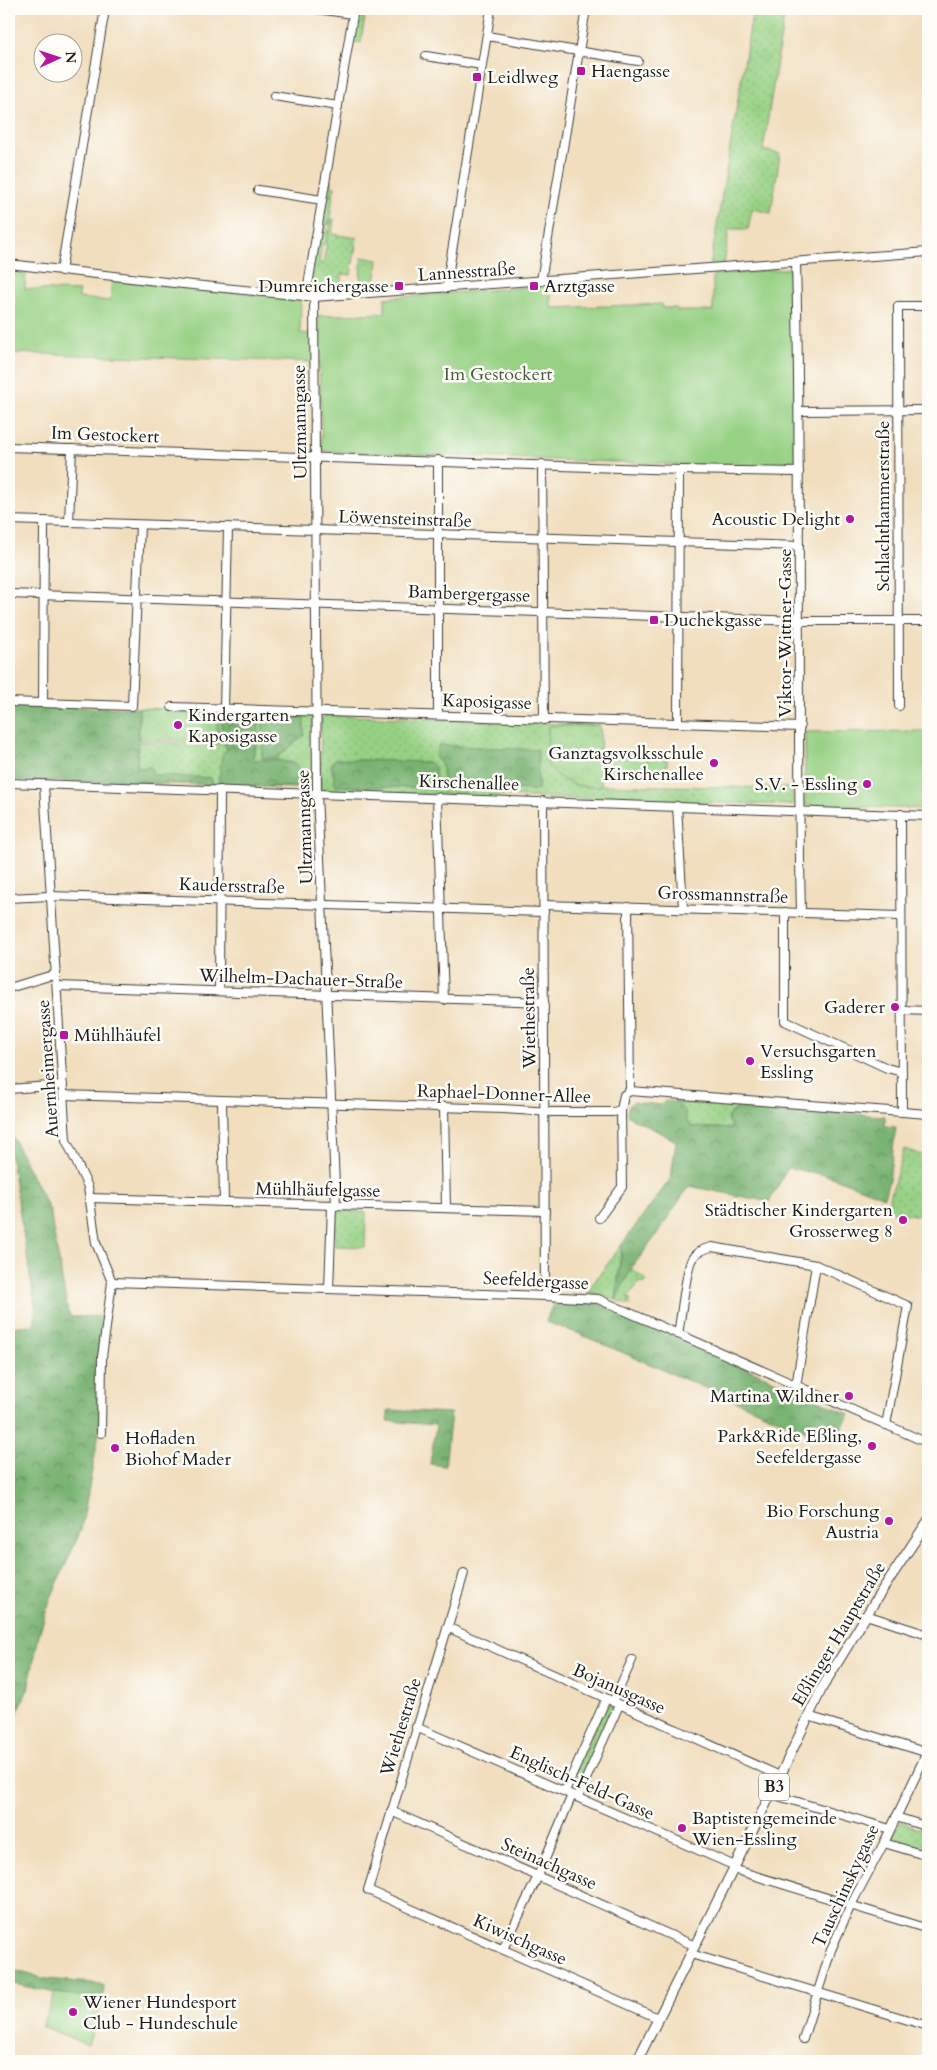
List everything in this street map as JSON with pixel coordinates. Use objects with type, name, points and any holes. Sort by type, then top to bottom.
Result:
[{"type":"main road","name":"Eßlinger Hauptstraße","points":[[637,2061],[822,1688],[866,1615],[928,1521]]},
{"type":"street","points":[[61,271],[104,9]]},
{"type":"street","points":[[317,9],[353,11]]},
{"type":"street","points":[[447,288],[491,9]]},
{"type":"street","points":[[541,281],[586,9]]},
{"type":"street","name":"Ultzmanngasse","points":[[329,1289],[334,1206],[317,794],[316,456],[310,297],[322,200],[353,11]]},
{"type":"street","points":[[486,36],[638,61]]},
{"type":"street","points":[[426,56],[482,65]]},
{"type":"street","points":[[274,96],[338,106]]},
{"type":"street","points":[[258,190],[322,200]]},
{"type":"street","name":"Lannesstraße","points":[[9,264],[310,297],[928,252]]},
{"type":"street","name":"Viktor-Wittner-Gasse","points":[[796,263],[800,412],[799,812],[801,913]]},
{"type":"street","name":"Schlachthammerstraße","points":[[899,706],[898,306],[928,306]]},
{"type":"street","points":[[800,412],[928,410]]},
{"type":"street","name":"Im Gestockert","points":[[9,447],[438,460],[679,470],[799,472]]},
{"type":"street","points":[[70,522],[72,449]]},
{"type":"street","points":[[438,460],[438,715]]},
{"type":"street","points":[[542,464],[544,720]]},
{"type":"street","points":[[678,722],[679,470]]},
{"type":"street","name":"Löwensteinstraße","points":[[9,520],[799,546]]},
{"type":"street","points":[[43,703],[44,520]]},
{"type":"street","points":[[9,702],[132,706],[140,525]]},
{"type":"street","points":[[224,710],[228,528]]},
{"type":"street","name":"Bambergergasse","points":[[9,594],[679,617],[928,621]]},
{"type":"street","name":"Kaposigasse","points":[[172,707],[800,727]]},
{"type":"street","name":"Kirschenallee","points":[[9,783],[928,816]]},
{"type":"street","name":"Auernheimergasse","points":[[44,785],[66,1140],[88,1187],[96,1243],[112,1282],[102,1357],[101,1433]]},
{"type":"street","points":[[219,991],[220,790]]},
{"type":"street","points":[[437,797],[444,1000]]},
{"type":"street","name":"Wiethestraße","points":[[543,801],[545,1296]]},
{"type":"street","points":[[677,806],[683,908]]},
{"type":"street","points":[[901,814],[902,1112]]},
{"type":"street","name":"Kaudersstraße","points":[[9,898],[50,896],[441,908],[544,908]]},
{"type":"street","points":[[628,907],[630,1091]]},
{"type":"street","name":"Grossmannstraße","points":[[544,908],[683,908],[901,916]]},
{"type":"street","points":[[785,912],[785,1021],[888,1068],[902,1072]]},
{"type":"street","points":[[9,988],[56,974]]},
{"type":"street","name":"Wilhelm-Dachauer-Straße","points":[[57,986],[544,1002]]},
{"type":"street","points":[[901,1010],[928,1011]]},
{"type":"street","points":[[9,1089],[63,1085]]},
{"type":"street","points":[[599,1218],[622,1187],[621,1110],[624,1095],[630,1091],[928,1114]]},
{"type":"street","name":"Raphael-Donner-Allee","points":[[63,1095],[545,1111],[614,1112],[621,1110]]},
{"type":"street","points":[[222,1101],[224,1202]]},
{"type":"street","points":[[444,1107],[446,1208]]},
{"type":"street","name":"Mühlhäufelgasse","points":[[90,1198],[545,1211]]},
{"type":"street","points":[[678,1334],[690,1263],[693,1257],[704,1249],[712,1247],[816,1265],[908,1306],[886,1425]]},
{"type":"street","points":[[796,1386],[816,1265]]},
{"type":"street","name":"Seefeldergasse","points":[[112,1282],[598,1299],[928,1443]]},
{"type":"street","name":"Wiethestraße","points":[[368,1890],[464,1573]]},
{"type":"street","points":[[866,1615],[928,1635]]},
{"type":"street","name":"Bojanusgasse","points":[[447,1627],[780,1776]]},
{"type":"street","points":[[503,1949],[538,1876],[571,1794],[632,1660]]},
{"type":"street","points":[[571,1794],[612,1702]]},
{"type":"street","points":[[808,1716],[928,1752]]},
{"type":"street","name":"Englisch-Feld-Gasse","points":[[416,1727],[734,1867],[928,1930]]},
{"type":"street","name":"Tauschinskygasse","points":[[803,2039],[831,1950],[928,1752]]},
{"type":"street","points":[[771,1794],[890,1830]]},
{"type":"street","name":"Steinachgasse","points":[[391,1811],[538,1876],[693,1950],[818,1993],[928,2026]]},
{"type":"street","points":[[896,1817],[928,1827]]},
{"type":"street","points":[[884,1843],[928,1856]]},
{"type":"street","name":"Kiwischgasse","points":[[368,1890],[658,2018]]},
{"type":"green space","points":[[358,9],[366,9],[361,43],[352,42]]},
{"type":"green space","points":[[753,9],[785,9],[763,150],[780,154],[771,213],[752,209],[748,229],[729,229],[724,266],[710,267]]},
{"type":"green space","points":[[327,180],[332,181],[331,186],[335,187],[334,191],[330,193],[331,196],[333,194],[329,225],[327,221],[326,244],[322,244],[319,263],[323,264],[331,219],[334,219],[332,234],[357,238],[351,275],[342,274],[342,287],[315,289],[310,283]]},
{"type":"green space","points":[[362,257],[378,260],[375,283],[362,284],[360,282]]},
{"type":"green space","name":"Im Gestockert","points":[[9,268],[26,270],[25,289],[79,291],[79,298],[110,301],[112,280],[301,299],[300,333],[319,334],[318,316],[385,313],[385,298],[542,286],[551,286],[551,308],[662,304],[662,308],[677,308],[677,311],[713,311],[713,275],[794,268],[796,469],[322,451],[319,362],[9,353]]},
{"type":"green space","points":[[9,706],[139,708],[137,768],[151,767],[154,775],[211,778],[213,785],[9,780]]},
{"type":"green space","name":"Kindergarten Kaposigasse","points":[[139,708],[217,710],[217,741],[139,740]]},
{"type":"green space","points":[[219,712],[314,715],[313,789],[213,785],[211,778],[154,775],[137,768],[137,742],[218,744]],"holes":[[[259,734],[252,761],[291,762],[306,779],[222,756],[227,749]]]},
{"type":"green space","points":[[222,714],[259,716],[259,734],[252,760],[278,760],[298,765],[298,770],[306,779],[306,787],[218,785],[222,755],[227,749],[222,742]]},
{"type":"green space","points":[[326,715],[600,725],[601,785],[792,788],[793,805],[324,791],[320,788],[321,719]],"holes":[[[537,750],[538,790],[443,787],[442,765]]]},
{"type":"green space","points":[[263,717],[304,717],[304,735],[277,758],[262,758]]},
{"type":"green space","points":[[600,725],[601,786],[584,786],[570,783],[559,776],[547,764],[548,726]]},
{"type":"green space","name":"S.V. - Essling","points":[[928,731],[928,809],[805,805],[805,732]]},
{"type":"green space","points":[[439,745],[538,750],[538,790],[443,787],[442,765],[435,757]]},
{"type":"green space","points":[[611,754],[647,755],[647,776],[610,775]]},
{"type":"green space","points":[[647,755],[667,756],[667,777],[647,776]]},
{"type":"green space","points":[[335,759],[428,762],[435,767],[436,788],[336,786],[331,765]]},
{"type":"green space","points":[[664,1101],[676,1102],[685,1111],[686,1121],[693,1127],[731,1129],[732,1125],[728,1122],[728,1116],[739,1107],[885,1116],[885,1126],[896,1127],[889,1180],[884,1197],[826,1175],[788,1168],[769,1202],[689,1186],[630,1270],[616,1300],[622,1244],[671,1178],[676,1141],[628,1116],[627,1110],[633,1102],[660,1105]]},
{"type":"green space","points":[[676,1102],[739,1107],[728,1116],[731,1129],[693,1127],[686,1121],[685,1111]]},
{"type":"green space","points":[[9,1122],[12,1136],[50,1211],[68,1312],[71,1317],[107,1316],[102,1352],[93,1358],[101,1365],[99,1433],[81,1530],[50,1600],[40,1631],[28,1689],[9,1732],[9,1601],[12,1594],[10,1575],[13,1572],[12,1566],[9,1564],[9,1327],[34,1325],[36,1312],[9,1147]]},
{"type":"green space","points":[[904,1149],[928,1157],[928,1213],[921,1216],[886,1211]]},
{"type":"green space","points":[[340,1211],[366,1212],[365,1247],[335,1246],[336,1215]]},
{"type":"green space","points":[[622,1244],[616,1299],[630,1270],[632,1269],[647,1280],[644,1284],[639,1282],[628,1298],[632,1300],[629,1300],[630,1305],[587,1292]]},
{"type":"green space","points":[[554,1300],[595,1302],[649,1324],[849,1414],[834,1443],[577,1333],[546,1322]]},
{"type":"green space","points":[[388,1410],[451,1413],[445,1466],[430,1464],[436,1425],[388,1421]]},
{"type":"green space","points":[[613,1705],[613,1711],[577,1792],[570,1792],[568,1787],[605,1706]]},
{"type":"green space","points":[[900,1822],[928,1831],[928,1853],[890,1842]]},
{"type":"green space","points":[[9,1969],[46,1979],[102,1984],[104,1986],[103,1999],[55,1993],[9,1983]]},
{"type":"green space","name":"Wiener Hundesport Club - Hundeschule","points":[[55,1993],[103,1999],[88,2045],[42,2026]]},
{"type":"place","name":"Haengasse","points":[[581,71]]},
{"type":"place","name":"Leidlweg","points":[[477,77]]},
{"type":"place","name":"Dumreichergasse","points":[[399,286]]},
{"type":"place","name":"Arztgasse","points":[[534,286]]},
{"type":"place","name":"Acoustic Delight","points":[[850,519]]},
{"type":"place","name":"Duchekgasse","points":[[654,620]]},
{"type":"place","name":"Kindergarten Kaposigasse","points":[[178,725]]},
{"type":"place","name":"Ganztagsvolksschule Kirschenallee","points":[[714,763]]},
{"type":"place","name":"S.V. - Essling","points":[[867,784]]},
{"type":"place","name":"Gaderer","points":[[895,1007]]},
{"type":"place","name":"Mühlhäufel","points":[[64,1035]]},
{"type":"place","name":"Versuchsgarten Essling","points":[[750,1061]]},
{"type":"place","name":"Städtischer Kindergarten Grosserweg 8","points":[[903,1220]]},
{"type":"place","name":"Martina Wildner","points":[[849,1396]]},
{"type":"place","name":"Park&Ride Eßling, Seefeldergasse","points":[[872,1446]]},
{"type":"place","name":"Hofladen Biohof Mader","points":[[115,1448]]},
{"type":"place","name":"Bio Forschung Austria","points":[[889,1521]]},
{"type":"place","name":"Baptistengemeinde Wien-Essling","points":[[682,1828]]},
{"type":"place","name":"Wiener Hundesport Club - Hundeschule","points":[[73,2012]]}]
